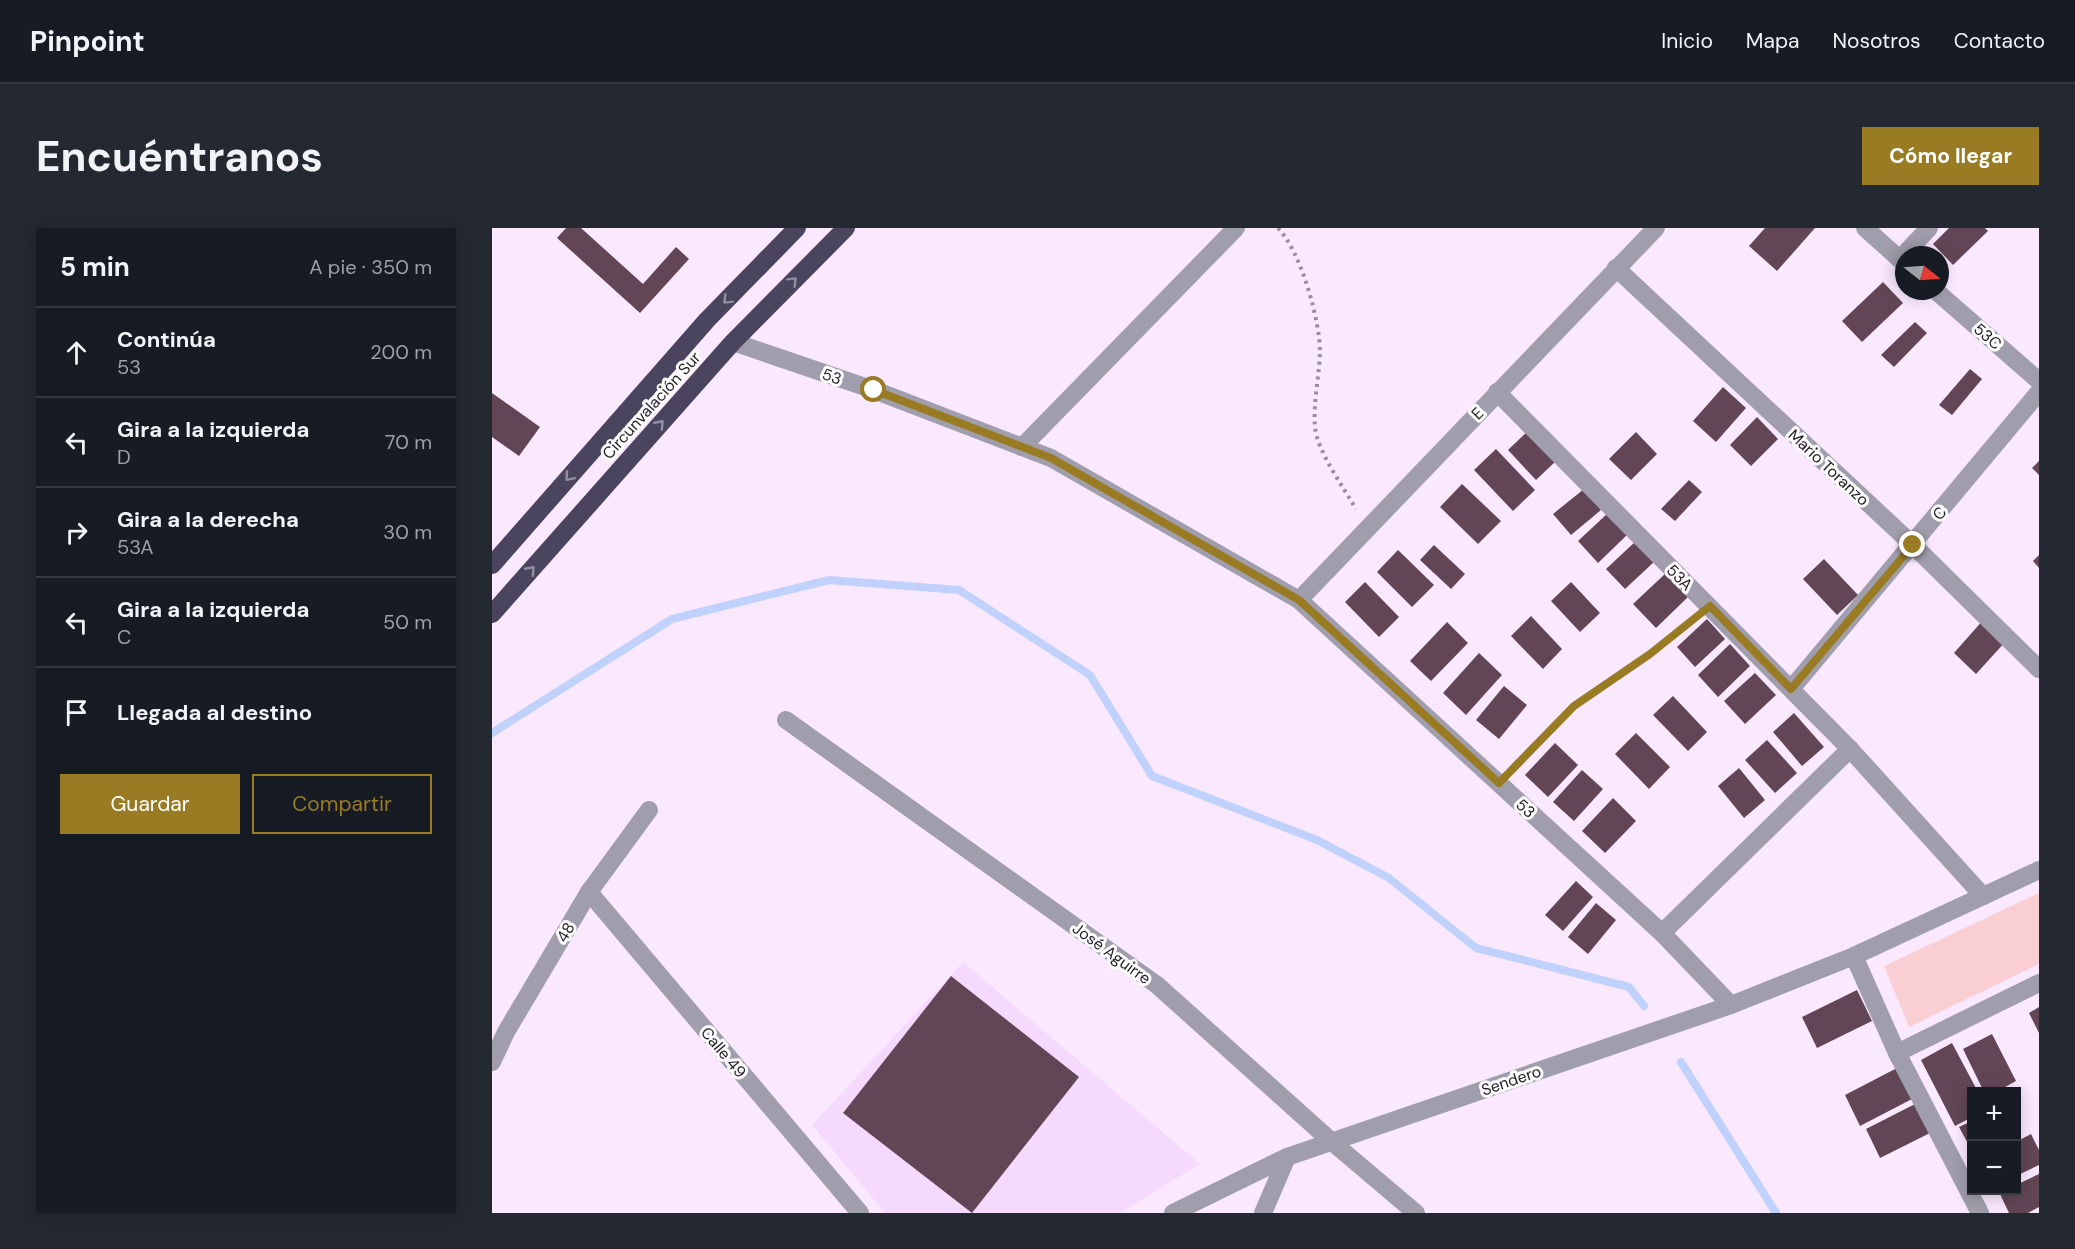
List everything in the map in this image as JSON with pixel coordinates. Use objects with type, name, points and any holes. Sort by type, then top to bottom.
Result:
[{"type":"highway","name":"Circunvalación Sur","points":[[492,565],[706,320],[797,228]]},
{"type":"highway","name":"Circunvalación Sur","points":[[492,614],[733,342],[846,228]]},
{"type":"street","points":[[1022,447],[1236,228]]},
{"type":"street","name":"E","points":[[1299,600],[1656,228]]},
{"type":"street","points":[[1865,228],[1895,255]]},
{"type":"street","points":[[1914,246],[1929,228]]},
{"type":"street","name":"Mario Toranzo","points":[[1616,268],[1913,545],[2039,669]]},
{"type":"street","name":"53C","points":[[1946,300],[2039,381]]},
{"type":"street","name":"53","points":[[733,342],[874,390],[1051,458],[1299,600],[1662,933],[1731,1005]]},
{"type":"street","name":"53A","points":[[1497,392],[1850,748],[1983,896]]},
{"type":"street","name":"C","points":[[1791,689],[2039,392]]},
{"type":"street","name":"José Aguirre","points":[[786,720],[1157,985],[1331,1142],[1416,1213]]},
{"type":"street","points":[[1662,933],[1850,748]]},
{"type":"street","name":"48","points":[[492,1062],[506,1032],[589,892],[650,810]]},
{"type":"street","name":"Sendero","points":[[1173,1213],[1287,1157],[1731,1005],[1854,956],[2039,870]]},
{"type":"street","name":"Calle 49","points":[[589,892],[860,1213]]},
{"type":"street","points":[[1854,956],[1897,1053],[1980,1213]]},
{"type":"street","points":[[1897,1053],[2039,983]]},
{"type":"street","points":[[1263,1213],[1287,1157]]},
{"type":"path","points":[[1278,228],[1304,274],[1314,314],[1320,351],[1315,429],[1325,458],[1368,528]]},
{"type":"path","points":[[1499,783],[1574,706],[1650,654],[1710,606]]},
{"type":"shaded area","points":[[2039,893],[2039,964],[1909,1027],[1884,966]]},
{"type":"shaded area","points":[[963,962],[1200,1164],[1120,1213],[885,1213],[812,1125]]},
{"type":"building","points":[[566,228],[581,228],[643,284],[676,247],[689,259],[640,313],[557,238]]},
{"type":"building","points":[[1765,228],[1815,228],[1777,271],[1749,246]]},
{"type":"building","points":[[1949,228],[1985,228],[1988,231],[1953,265],[1949,261],[1949,246],[1933,244]]},
{"type":"building","points":[[1883,282],[1895,295],[1895,300],[1900,300],[1903,303],[1862,342],[1842,321]]},
{"type":"building","points":[[1915,322],[1927,333],[1894,367],[1881,355]]},
{"type":"building","points":[[1970,369],[1982,379],[1952,415],[1939,405]]},
{"type":"building","points":[[1723,387],[1746,408],[1716,442],[1693,421]]},
{"type":"building","points":[[492,393],[540,427],[519,456],[492,437]]},
{"type":"building","points":[[1757,417],[1778,439],[1751,466],[1730,445]]},
{"type":"building","points":[[1529,430],[1557,460],[1536,480],[1508,450]]},
{"type":"building","points":[[1636,432],[1657,454],[1631,480],[1609,459]]},
{"type":"building","points":[[1496,449],[1535,490],[1513,511],[1474,470]]},
{"type":"building","points":[[2039,461],[2039,475],[2032,468]]},
{"type":"building","points":[[1689,480],[1702,492],[1675,521],[1661,509]]},
{"type":"building","points":[[1462,484],[1501,521],[1478,544],[1440,507]]},
{"type":"building","points":[[1584,489],[1601,510],[1571,535],[1553,514]]},
{"type":"building","points":[[1608,513],[1628,534],[1598,563],[1578,541]]},
{"type":"building","points":[[1636,541],[1655,561],[1625,589],[1606,569]]},
{"type":"building","points":[[1434,545],[1465,574],[1451,589],[1420,560]]},
{"type":"building","points":[[1398,550],[1434,585],[1412,607],[1377,572]]},
{"type":"building","points":[[2039,555],[2039,568],[2033,561]]},
{"type":"building","points":[[1824,559],[1858,595],[1837,615],[1803,579]]},
{"type":"building","points":[[1666,573],[1688,597],[1656,628],[1633,604]]},
{"type":"building","points":[[1365,582],[1399,617],[1379,637],[1345,602]]},
{"type":"building","points":[[1571,582],[1600,613],[1580,632],[1551,601]]},
{"type":"building","points":[[1531,616],[1562,649],[1543,669],[1511,636]]},
{"type":"building","points":[[1707,619],[1725,639],[1695,667],[1677,647]]},
{"type":"building","points":[[1984,619],[2007,640],[1976,674],[1954,653]]},
{"type":"building","points":[[1447,622],[1468,643],[1431,681],[1410,661]]},
{"type":"building","points":[[1730,644],[1750,666],[1718,697],[1698,675]]},
{"type":"building","points":[[1479,653],[1502,675],[1466,715],[1443,693]]},
{"type":"building","points":[[1755,673],[1776,695],[1745,724],[1724,701]]},
{"type":"building","points":[[1504,686],[1527,705],[1499,739],[1476,720]]},
{"type":"building","points":[[1673,696],[1707,732],[1688,751],[1653,715]]},
{"type":"building","points":[[1794,713],[1824,747],[1802,766],[1773,732]]},
{"type":"building","points":[[1636,733],[1670,767],[1649,789],[1615,754]]},
{"type":"building","points":[[1767,740],[1797,773],[1775,793],[1745,760]]},
{"type":"building","points":[[1555,743],[1578,765],[1548,797],[1525,775]]},
{"type":"building","points":[[1739,768],[1765,800],[1744,818],[1718,786]]},
{"type":"building","points":[[1582,770],[1603,789],[1574,821],[1553,802]]},
{"type":"building","points":[[1613,798],[1636,821],[1605,853],[1582,831]]},
{"type":"building","points":[[1576,881],[1593,897],[1563,931],[1545,915]]},
{"type":"building","points":[[1596,903],[1616,920],[1588,954],[1568,937]]},
{"type":"building","points":[[951,976],[1079,1077],[972,1213],[843,1113]]},
{"type":"building","points":[[1857,990],[1872,1021],[1817,1048],[1802,1017]]},
{"type":"building","points":[[2039,1007],[2039,1033],[2029,1013]]},
{"type":"building","points":[[1992,1034],[2016,1081],[2005,1087],[1982,1087],[1963,1049]]},
{"type":"building","points":[[1952,1043],[1975,1087],[1967,1087],[1967,1120],[1955,1126],[1921,1060]]},
{"type":"building","points":[[1897,1068],[1912,1099],[1860,1126],[1845,1095]]},
{"type":"building","points":[[1915,1104],[1930,1133],[1880,1158],[1866,1129]]},
{"type":"building","points":[[1967,1123],[1967,1142],[1959,1127]]},
{"type":"building","points":[[2031,1134],[2039,1150],[2039,1165],[2021,1174],[2021,1141]]},
{"type":"building","points":[[2039,1174],[2039,1207],[2028,1213],[2009,1213],[2000,1195],[2021,1195],[2021,1183]]},
{"type":"waterway","points":[[492,733],[672,619],[829,580],[959,590],[1090,675],[1152,776],[1317,840],[1389,878],[1476,948],[1629,987],[1644,1006]]},
{"type":"waterway","points":[[1681,1062],[1776,1213]]},
{"type":"route","points":[[874,390],[1051,458],[1299,600],[1499,783],[1574,706],[1650,654],[1710,606],[1791,689],[1913,545]]}]
